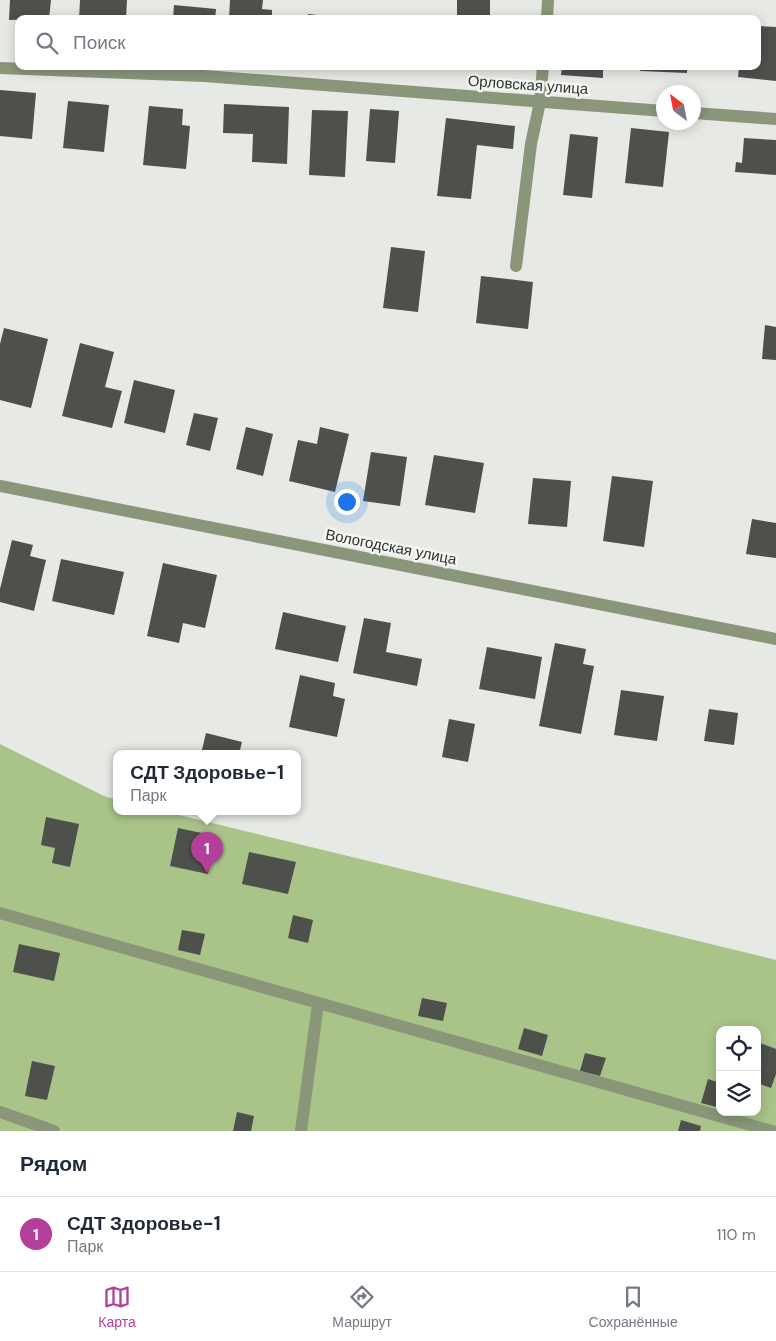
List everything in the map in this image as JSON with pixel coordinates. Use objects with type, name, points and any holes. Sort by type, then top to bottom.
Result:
[{"type":"street","points":[[547,15],[548,0]]},
{"type":"street","name":"Орловская улица","points":[[0,68],[15,69]]},
{"type":"street","name":"Орловская улица","points":[[51,70],[204,76],[656,110]]},
{"type":"street","points":[[516,266],[531,144],[540,102],[543,70]]},
{"type":"street","points":[[701,114],[776,119]]},
{"type":"street","name":"Вологодская улица","points":[[0,486],[776,639]]},
{"type":"street","points":[[0,913],[772,1131]]},
{"type":"street","points":[[301,1131],[318,1004]]},
{"type":"street","points":[[0,1112],[54,1131]]},
{"type":"green space","points":[[0,744],[113,799],[113,815],[179,815],[776,960],[776,1131],[0,1131]]},
{"type":"building","points":[[10,0],[51,0],[49,15],[15,15],[15,20],[9,20]]},
{"type":"building","points":[[80,0],[127,0],[126,15],[79,15]]},
{"type":"building","points":[[230,0],[263,0],[262,9],[272,10],[272,15],[229,15]]},
{"type":"building","points":[[457,0],[490,0],[490,15],[457,15]]},
{"type":"building","points":[[174,5],[216,9],[215,15],[173,15]]},
{"type":"building","points":[[761,26],[776,27],[776,81],[738,77],[739,70],[761,70]]},
{"type":"building","points":[[562,70],[603,70],[603,78],[561,75]]},
{"type":"building","points":[[687,70],[687,73],[640,71]]},
{"type":"building","points":[[0,90],[36,93],[32,139],[0,136]]},
{"type":"building","points":[[68,101],[109,105],[104,152],[63,148]]},
{"type":"building","points":[[224,104],[289,107],[287,164],[252,162],[253,134],[223,133]]},
{"type":"building","points":[[149,106],[183,109],[182,125],[190,126],[186,169],[143,165]]},
{"type":"building","points":[[370,109],[399,111],[395,163],[366,161]]},
{"type":"building","points":[[312,110],[348,111],[345,177],[309,175]]},
{"type":"building","points":[[446,118],[515,126],[513,149],[477,145],[471,199],[437,196]]},
{"type":"building","points":[[631,128],[669,132],[663,187],[625,183]]},
{"type":"building","points":[[570,134],[598,137],[592,198],[563,195]]},
{"type":"building","points":[[744,138],[776,140],[776,175],[735,172],[736,162],[742,163]]},
{"type":"building","points":[[391,247],[425,251],[418,312],[383,308]]},
{"type":"building","points":[[481,276],[533,282],[528,329],[476,323]]},
{"type":"building","points":[[765,325],[776,327],[776,360],[762,359]]},
{"type":"building","points":[[4,328],[48,339],[31,408],[0,400],[0,344]]},
{"type":"building","points":[[80,343],[114,352],[105,387],[122,391],[112,428],[62,416]]},
{"type":"building","points":[[134,380],[175,390],[165,433],[124,423]]},
{"type":"building","points":[[194,413],[218,418],[210,451],[186,445]]},
{"type":"building","points":[[246,427],[273,434],[263,476],[236,469]]},
{"type":"building","points":[[320,427],[349,434],[335,492],[289,481],[298,440],[317,444]]},
{"type":"building","points":[[371,452],[407,457],[400,506],[363,501]]},
{"type":"building","points":[[434,455],[484,463],[475,513],[425,505]]},
{"type":"building","points":[[612,476],[653,481],[644,547],[603,541]]},
{"type":"building","points":[[533,478],[571,481],[567,527],[528,524]]},
{"type":"building","points":[[752,519],[776,523],[776,558],[746,554]]},
{"type":"building","points":[[12,540],[33,545],[30,556],[46,560],[34,611],[0,602],[0,589]]},
{"type":"building","points":[[61,559],[124,572],[114,615],[52,601]]},
{"type":"building","points":[[163,563],[217,575],[205,628],[183,623],[179,643],[147,636]]},
{"type":"building","points":[[283,612],[346,626],[338,662],[275,649]]},
{"type":"building","points":[[364,618],[391,623],[386,652],[422,659],[417,686],[353,673]]},
{"type":"building","points":[[555,643],[586,649],[583,664],[594,666],[581,734],[539,726]]},
{"type":"building","points":[[487,647],[542,657],[535,699],[479,689]]},
{"type":"building","points":[[300,675],[335,683],[333,696],[345,699],[337,737],[289,727]]},
{"type":"building","points":[[621,690],[664,696],[657,741],[614,735]]},
{"type":"building","points":[[709,709],[738,713],[734,745],[704,741]]},
{"type":"building","points":[[449,719],[475,724],[468,762],[442,757]]},
{"type":"building","points":[[206,733],[242,742],[240,750],[202,750]]},
{"type":"building","points":[[46,817],[79,824],[70,867],[52,863],[55,848],[41,845]]},
{"type":"building","points":[[178,828],[216,836],[208,874],[170,866]]},
{"type":"building","points":[[249,852],[296,862],[288,894],[242,884]]},
{"type":"building","points":[[293,915],[313,920],[308,943],[288,938]]},
{"type":"building","points":[[182,930],[205,934],[200,955],[178,950]]},
{"type":"building","points":[[19,944],[60,953],[54,981],[13,972]]},
{"type":"building","points":[[422,998],[447,1003],[443,1021],[418,1016]]},
{"type":"building","points":[[524,1028],[548,1035],[542,1056],[518,1049]]},
{"type":"building","points":[[761,1043],[776,1049],[776,1074],[771,1088],[761,1084]]},
{"type":"building","points":[[585,1053],[606,1058],[600,1076],[580,1071]]},
{"type":"building","points":[[32,1061],[55,1066],[47,1100],[25,1096]]},
{"type":"building","points":[[708,1079],[716,1082],[716,1107],[701,1103]]},
{"type":"building","points":[[237,1112],[254,1116],[251,1131],[233,1131]]},
{"type":"building","points":[[681,1120],[701,1126],[700,1131],[678,1131]]},
{"type":"place","name":"СДТ Здоровье-1","points":[[207,873]]}]
